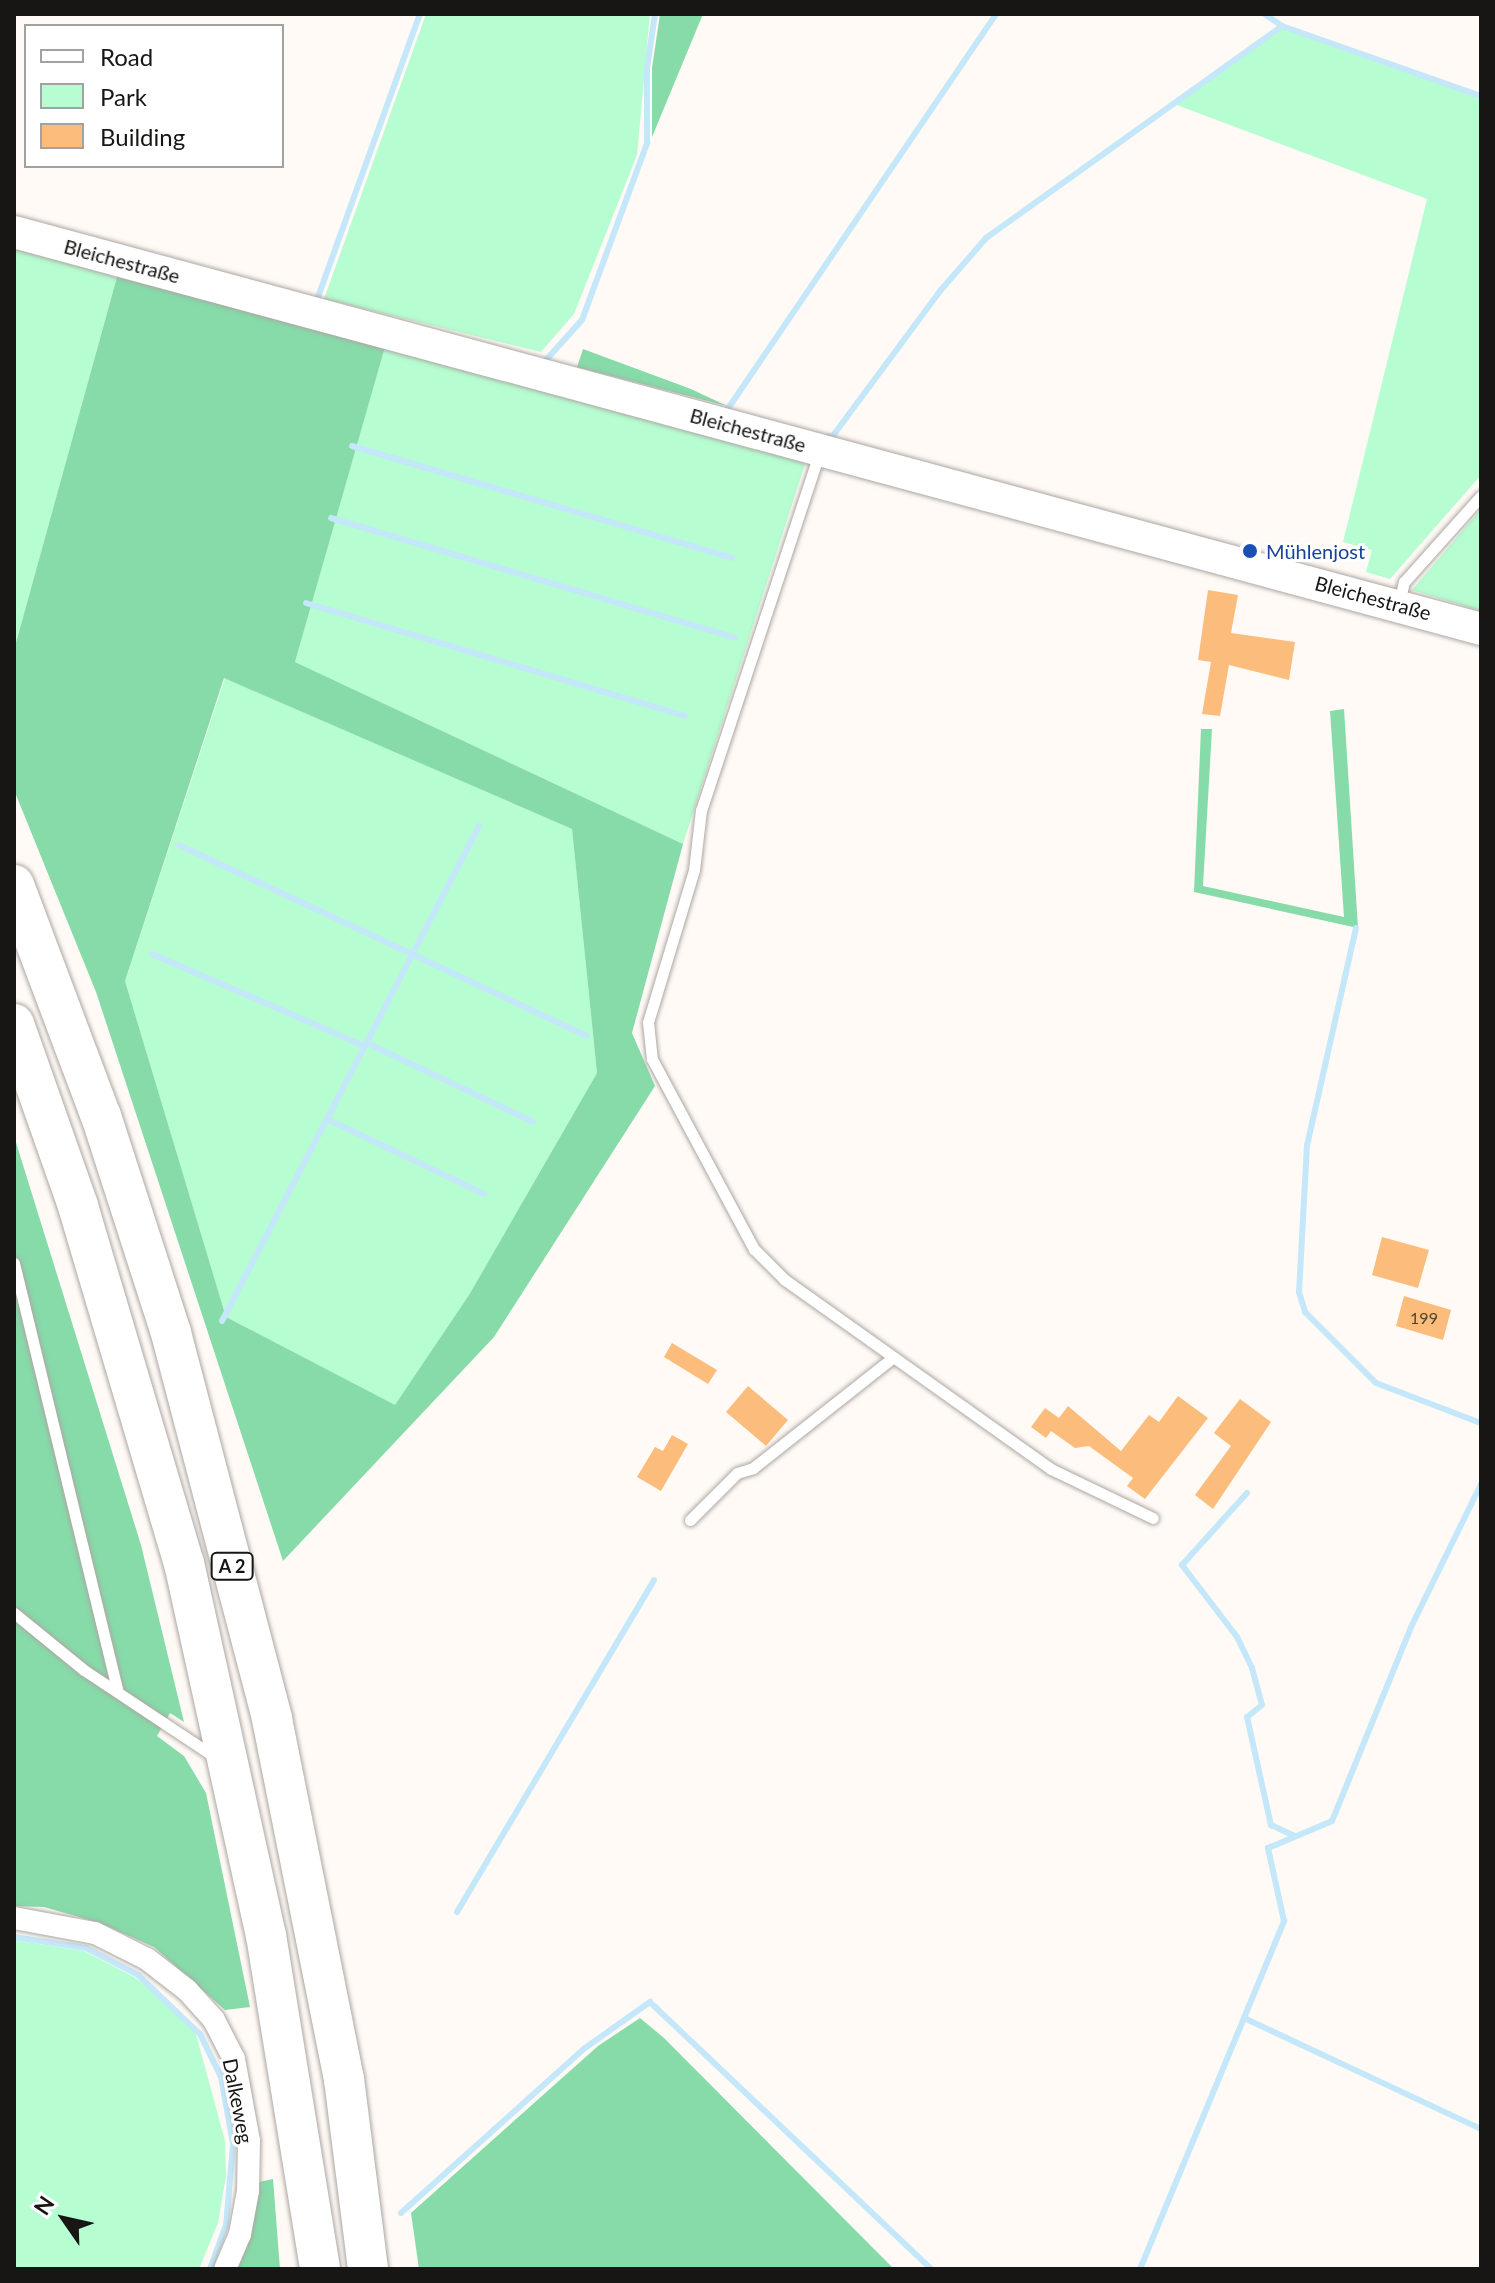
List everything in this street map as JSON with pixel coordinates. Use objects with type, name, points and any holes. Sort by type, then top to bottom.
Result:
[{"type":"highway","name":"A 2","points":[[14,885],[101,1116],[171,1333],[272,1719],[344,2079],[368,2269]]},
{"type":"highway","name":"A 2","points":[[18,1051],[125,1358],[184,1563],[233,1769],[290,2071],[320,2269]]},
{"type":"street","name":"Bleichestraße","points":[[14,232],[1399,604],[1481,629]]},
{"type":"street","name":"Dalkeweg","points":[[14,1918],[95,1933],[147,1959],[187,1990],[214,2020],[234,2059],[249,2141],[248,2191],[240,2234],[225,2269]]},
{"type":"lane","points":[[821,450],[701,810],[694,870],[646,1040],[754,1249],[785,1280],[891,1359],[1051,1469],[1153,1518]]},
{"type":"lane","points":[[1399,604],[1404,582],[1481,496]]},
{"type":"lane","points":[[14,1263],[118,1692]]},
{"type":"lane","points":[[690,1520],[737,1473],[753,1468],[891,1359]]},
{"type":"lane","points":[[14,1613],[118,1692],[233,1769]]},
{"type":"green space","points":[[426,14],[650,14],[637,155],[574,314],[541,352],[324,299]]},
{"type":"green space","points":[[660,14],[703,14],[652,137],[652,68]]},
{"type":"green space","points":[[1282,28],[1481,99],[1481,475],[1390,579],[1366,572],[1372,550],[1343,542],[1427,199],[1174,104]]},
{"type":"green space","points":[[14,248],[117,277],[14,650]]},
{"type":"green space","points":[[117,277],[385,347],[295,662],[683,844],[632,1033],[655,1086],[494,1337],[283,1561],[96,992],[14,790],[14,650]],"holes":[[[224,678],[572,829],[597,1073],[469,1295],[395,1405],[226,1317],[125,981]]]},
{"type":"green space","points":[[385,347],[806,461],[683,844],[295,662]]},
{"type":"green space","points":[[583,349],[691,389],[727,406],[577,367]]},
{"type":"green space","points":[[1481,509],[1481,611],[1412,590]]},
{"type":"green space","points":[[225,678],[572,829],[597,1073],[469,1295],[395,1406],[226,1317],[125,981]]},
{"type":"green space","points":[[1344,709],[1358,928],[1194,892],[1201,729],[1212,729],[1203,886],[1344,917],[1330,711]]},
{"type":"green space","points":[[14,1136],[141,1545],[184,1722],[170,1713],[157,1736],[184,1756],[206,1793],[250,2007],[225,2010],[154,1947],[100,1923],[44,1907],[14,1906]]},
{"type":"green space","points":[[14,1940],[84,1951],[134,1977],[172,2006],[196,2034],[225,2141],[226,2176],[218,2223],[199,2269],[14,2269]]},
{"type":"green space","points":[[640,2018],[664,2038],[894,2269],[419,2269],[411,2213],[598,2046]]},
{"type":"green space","points":[[273,2179],[280,2269],[237,2269],[249,2241],[259,2182]]},
{"type":"building","points":[[1208,590],[1238,595],[1231,633],[1295,642],[1289,680],[1229,665],[1220,716],[1202,714],[1211,662],[1198,660]]},
{"type":"building","points":[[1382,1237],[1429,1250],[1418,1288],[1372,1275]]},
{"type":"building","points":[[1404,1296],[1451,1310],[1443,1340],[1396,1326]]},
{"type":"building","points":[[672,1343],[717,1370],[708,1384],[664,1357]]},
{"type":"building","points":[[748,1386],[788,1420],[766,1446],[726,1412]]},
{"type":"building","points":[[1178,1396],[1208,1418],[1145,1499],[1127,1486],[1133,1478],[1089,1446],[1075,1448],[1051,1431],[1046,1438],[1031,1427],[1045,1408],[1059,1418],[1068,1406],[1121,1451],[1149,1415],[1159,1422]]},
{"type":"building","points":[[1240,1399],[1271,1422],[1213,1509],[1195,1495],[1231,1446],[1214,1433]]},
{"type":"building","points":[[672,1435],[688,1444],[661,1491],[637,1477],[655,1447],[663,1451]]},
{"type":"waterway","points":[[318,297],[420,14]]},
{"type":"waterway","points":[[546,360],[582,320],[647,143],[647,68],[655,14]]},
{"type":"waterway","points":[[727,410],[996,14]]},
{"type":"waterway","points":[[828,436],[832,437],[940,291],[986,238],[1282,26],[1265,14]]},
{"type":"waterway","points":[[1282,26],[1481,96]]},
{"type":"waterway","points":[[352,446],[732,558]]},
{"type":"waterway","points":[[331,518],[735,638]]},
{"type":"waterway","points":[[306,603],[685,716]]},
{"type":"waterway","points":[[222,1321],[479,826]]},
{"type":"waterway","points":[[179,845],[586,1036]]},
{"type":"waterway","points":[[1356,928],[1307,1145],[1299,1292],[1305,1312],[1376,1383],[1481,1423]]},
{"type":"waterway","points":[[152,954],[365,1046]]},
{"type":"waterway","points":[[367,1043],[533,1122]]},
{"type":"waterway","points":[[327,1119],[484,1194]]},
{"type":"waterway","points":[[1140,2269],[1284,1921],[1268,1848],[1332,1821],[1412,1625],[1481,1484]]},
{"type":"waterway","points":[[1247,1493],[1182,1565],[1237,1637],[1252,1668],[1262,1705],[1247,1717],[1271,1825],[1295,1836]]},
{"type":"waterway","points":[[457,1912],[654,1580]]},
{"type":"waterway","points":[[14,1937],[86,1948],[138,1975],[200,2034],[221,2077],[233,2144],[226,2225],[210,2269]]},
{"type":"waterway","points":[[401,2213],[585,2048],[650,2002]]},
{"type":"waterway","points":[[653,2005],[931,2269]]},
{"type":"waterway","points":[[1244,2018],[1481,2129]]},
{"type":"place","name":"Mühlenjost","points":[[1250,551]]}]
